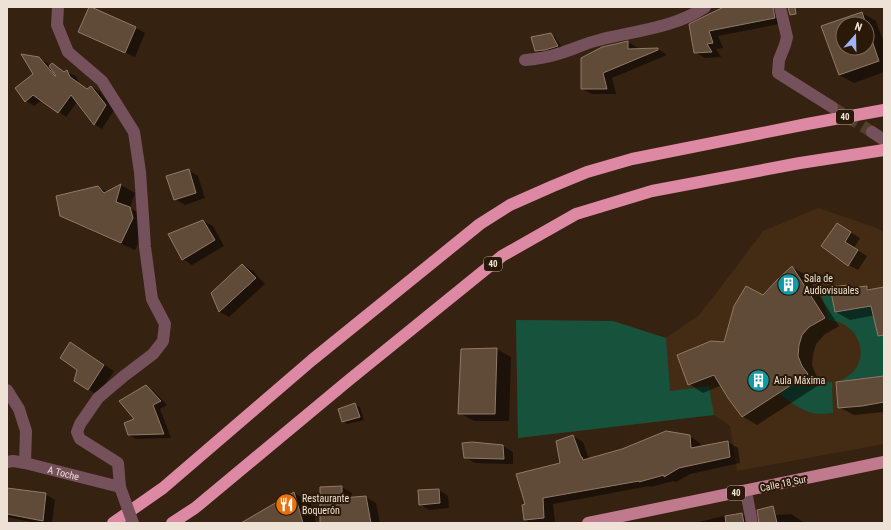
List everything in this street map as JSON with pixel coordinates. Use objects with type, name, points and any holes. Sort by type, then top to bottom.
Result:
[{"type":"highway","name":"40","points":[[113,523],[162,488],[312,360],[480,224],[510,205],[587,172],[632,159],[884,110]]},
{"type":"highway","name":"40","points":[[172,523],[196,508],[349,380],[502,256],[576,214],[652,191],[800,162],[884,150]]},
{"type":"main road","name":"Calle 18 Sur","points":[[588,523],[884,462]]},
{"type":"street","points":[[58,7],[57,25],[68,52],[102,81],[134,132],[140,172],[145,247],[152,299],[165,324],[163,341],[153,354],[98,398],[80,424],[77,432],[80,439],[118,463],[120,487],[133,523]]},
{"type":"street","points":[[525,60],[537,59],[561,53],[599,40],[659,27],[684,18],[705,7]]},
{"type":"street","points":[[780,7],[787,37],[779,60],[778,73],[832,107]]},
{"type":"street","points":[[872,132],[884,140]]},
{"type":"street","points":[[7,390],[19,409],[26,431],[25,463]]},
{"type":"street","name":"A Toche","points":[[7,462],[13,461],[25,463],[120,487]]},
{"type":"street","points":[[746,491],[752,523]]},
{"type":"shaded area","points":[[818,208],[877,228],[884,232],[884,444],[737,471],[730,426],[714,415],[518,438],[516,320],[613,321],[666,338],[699,315],[763,231]]},
{"type":"green space","points":[[830,287],[853,306],[854,309],[871,306],[884,309],[884,376],[838,381],[854,371],[858,365],[861,350],[856,336],[851,330],[845,325],[829,320],[820,290]]},
{"type":"green space","points":[[516,320],[613,321],[666,338],[670,391],[709,386],[714,415],[518,438]]},
{"type":"green space","points":[[808,374],[814,378],[826,382],[832,382],[833,413],[815,414],[809,412],[793,404],[779,393]]},
{"type":"building","points":[[89,7],[136,27],[125,53],[78,32]]},
{"type":"building","points":[[724,7],[773,7],[775,18],[709,31],[713,43],[707,44],[712,52],[694,53],[689,24]]},
{"type":"building","points":[[788,7],[795,7],[796,14],[790,15]]},
{"type":"building","points":[[862,12],[863,16],[850,16]]},
{"type":"building","points":[[835,21],[835,56],[875,56],[875,49],[879,61],[839,75],[821,26]]},
{"type":"building","points":[[551,33],[558,46],[535,51],[531,37]]},
{"type":"building","points":[[628,41],[628,49],[658,48],[658,50],[603,73],[607,89],[581,89],[581,58],[602,47]]},
{"type":"building","points":[[21,54],[39,57],[55,76],[49,66],[52,63],[64,72],[67,70],[70,77],[87,89],[91,86],[106,105],[94,125],[71,95],[58,113],[33,95],[25,102],[15,88],[33,74]]},
{"type":"building","points":[[189,169],[196,193],[174,200],[166,176]]},
{"type":"building","points":[[121,184],[116,202],[130,207],[133,218],[121,243],[60,216],[56,196],[98,186],[104,193]]},
{"type":"building","points":[[203,220],[215,240],[182,260],[168,234]]},
{"type":"building","points":[[837,223],[851,232],[845,242],[858,250],[848,266],[821,246]]},
{"type":"building","points":[[242,264],[256,278],[219,312],[211,293]]},
{"type":"building","points":[[792,266],[825,318],[809,327],[802,335],[798,356],[802,366],[808,374],[742,417],[714,375],[688,385],[677,355],[711,341],[724,342],[734,306],[746,286],[763,295]]},
{"type":"building","points":[[849,285],[850,288],[867,286],[867,290],[884,287],[884,335],[878,336],[871,306],[835,312],[830,287]]},
{"type":"building","points":[[70,342],[104,365],[88,390],[74,381],[77,370],[60,358]]},
{"type":"building","points":[[497,348],[495,414],[458,414],[461,349]]},
{"type":"building","points":[[884,376],[884,402],[838,408],[836,382]]},
{"type":"building","points":[[146,385],[161,401],[153,405],[164,434],[128,435],[124,423],[134,419],[119,401]]},
{"type":"building","points":[[355,403],[360,417],[342,422],[338,409]]},
{"type":"building","points":[[666,431],[690,435],[691,448],[728,441],[730,457],[679,468],[664,477],[664,475],[639,482],[543,498],[544,518],[524,520],[522,505],[525,504],[516,474],[560,463],[556,441],[573,435],[583,460],[622,449]]},
{"type":"building","points":[[472,442],[503,445],[504,459],[464,458],[462,443]]},
{"type":"building","points":[[342,486],[342,498],[366,496],[371,523],[320,523],[320,487]]},
{"type":"building","points":[[7,488],[46,493],[43,521],[7,514]]},
{"type":"building","points":[[439,489],[440,503],[419,505],[418,490]]},
{"type":"building","name":"Restaurante Boquerón","points":[[294,492],[303,523],[241,523]]},
{"type":"building","points":[[773,506],[777,523],[759,523],[757,510]]},
{"type":"building","points":[[742,513],[744,523],[726,523],[725,516]]},
{"type":"tunnel","points":[[832,107],[872,132]]},
{"type":"place","name":"Sala de Audiovisuales","points":[[788,284]]},
{"type":"place","name":"Aula Máxima","points":[[759,380]]},
{"type":"place","name":"Restaurante Boquerón","points":[[286,504]]}]
